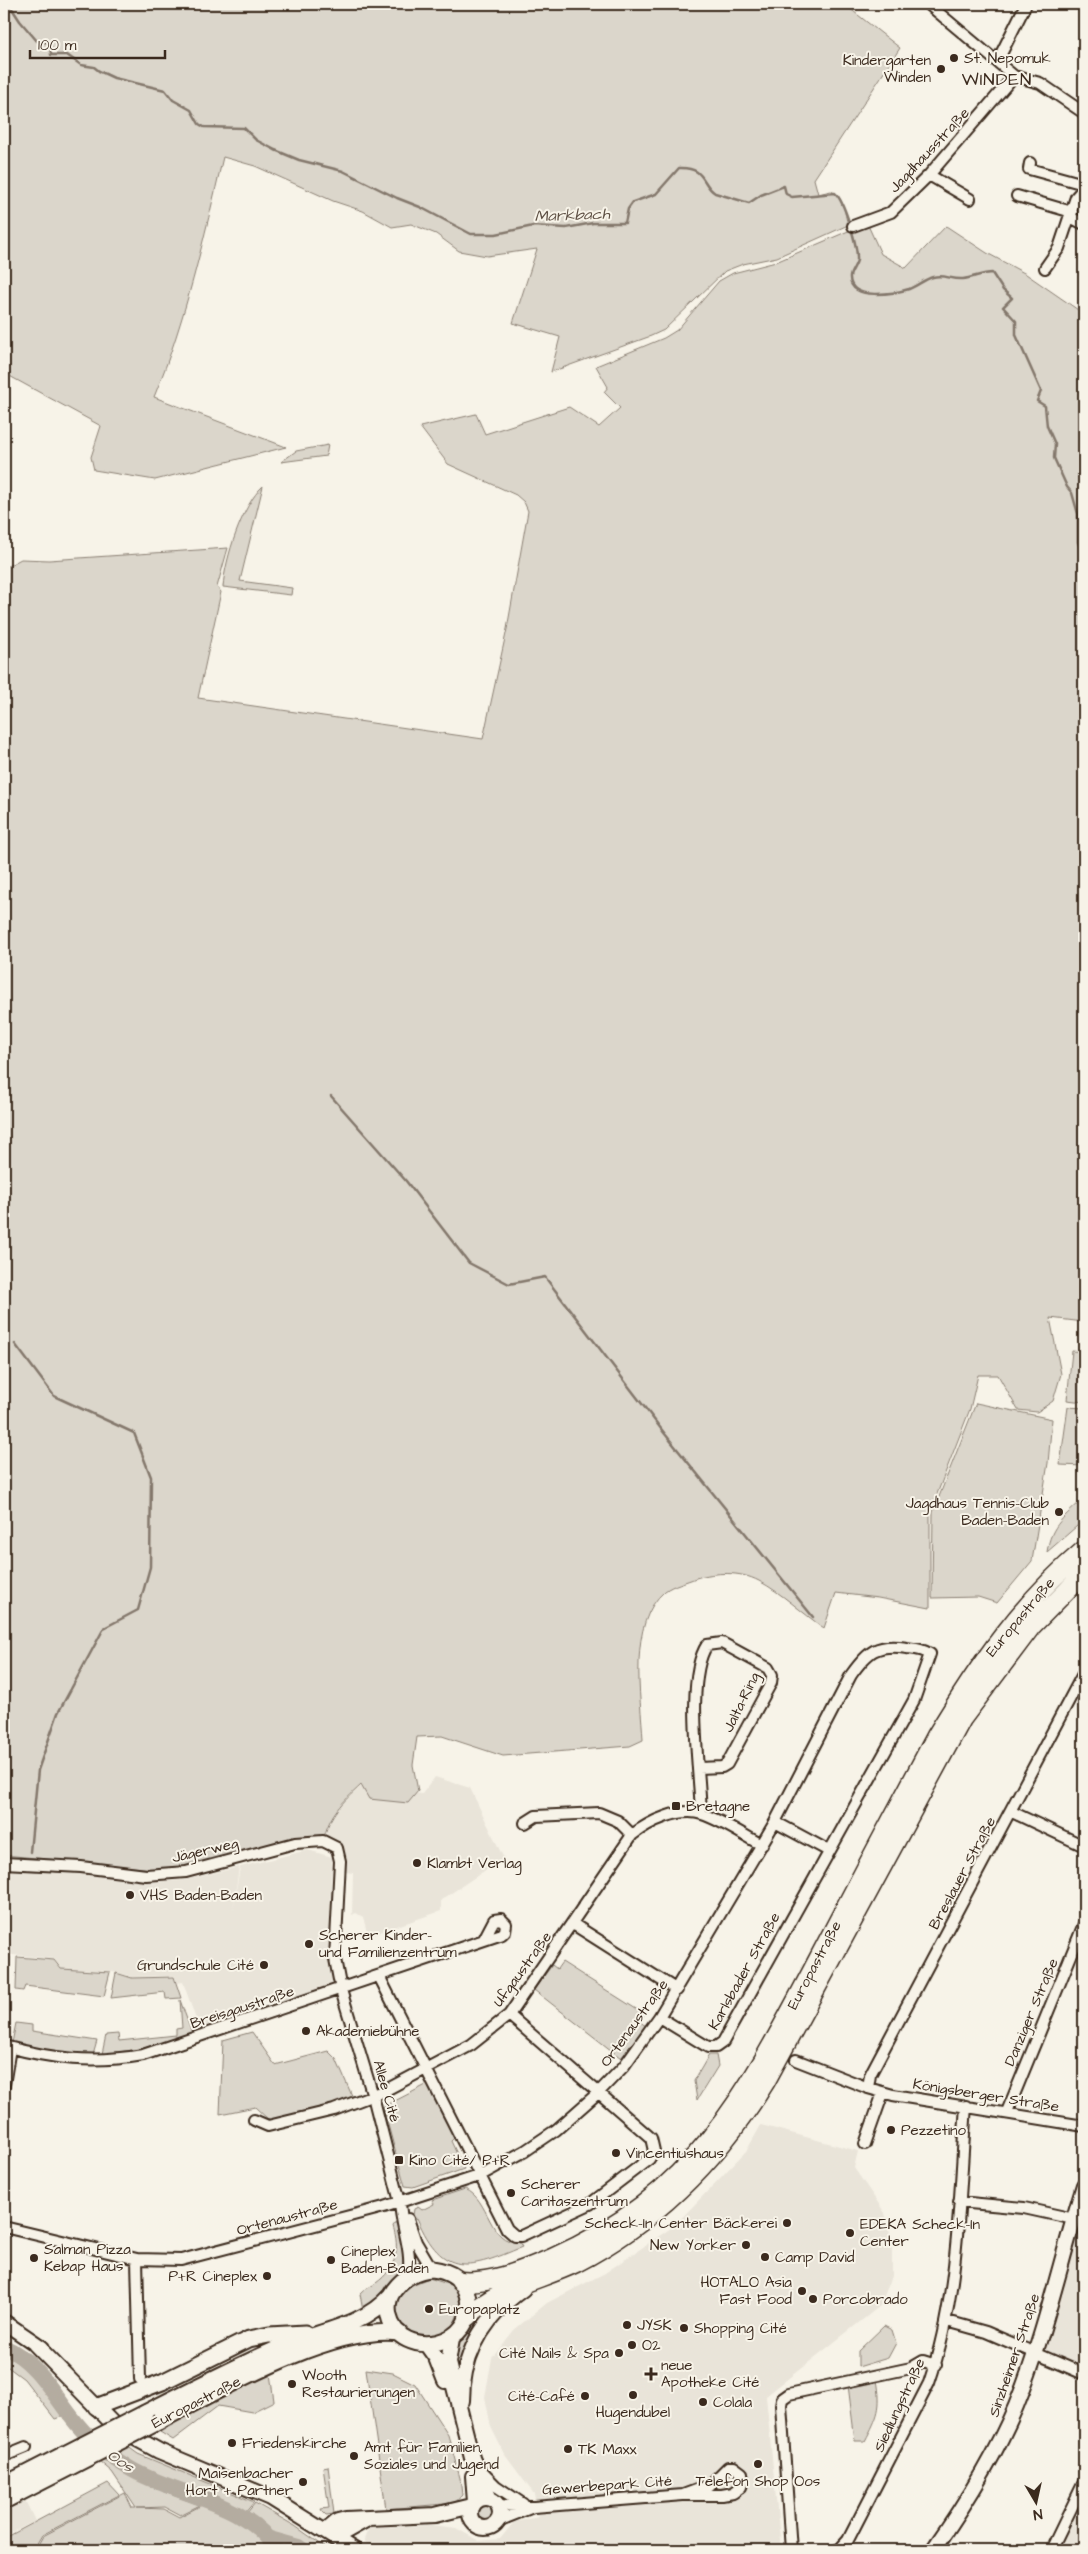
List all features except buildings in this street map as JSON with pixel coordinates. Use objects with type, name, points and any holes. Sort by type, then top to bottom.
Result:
[{"type":"highway","name":"Europastraße","points":[[460,2280],[476,2281],[513,2273],[587,2241],[625,2218],[659,2192],[708,2143],[732,2112],[755,2075],[936,1736],[960,1695],[1004,1631],[1025,1606],[1084,1550]]},
{"type":"highway","name":"Europastraße","points":[[468,2317],[486,2301],[594,2253],[650,2216],[690,2181],[730,2135],[766,2081],[962,1719],[1032,1627],[1084,1574]]},
{"type":"main road","points":[[432,2269],[444,2271],[460,2280],[468,2296],[468,2317],[461,2329],[452,2338],[439,2343],[426,2344],[411,2340],[398,2333],[390,2321],[390,2296],[408,2276],[432,2269]]},
{"type":"main road","name":"Europastraße","points":[[4,2486],[250,2361],[368,2314],[390,2296]]},
{"type":"main road","points":[[96,2407],[162,2382],[249,2339],[269,2335],[322,2333]]},
{"type":"main road","name":"Europastraße","points":[[4,2501],[255,2372],[312,2349],[369,2334],[398,2333]]},
{"type":"street","points":[[928,4],[998,60],[1014,76],[1040,83],[1082,107]]},
{"type":"street","points":[[998,60],[1026,4]]},
{"type":"street","name":"Jagdhausstraße","points":[[853,226],[891,212],[929,175],[1014,76]]},
{"type":"street","points":[[1030,163],[1029,169],[1084,184]]},
{"type":"street","points":[[929,175],[970,199]]},
{"type":"street","points":[[1045,268],[1059,248],[1076,198],[1084,188]]},
{"type":"street","points":[[1017,196],[1071,214],[1084,224]]},
{"type":"street","name":"Jalta-Ring","points":[[700,1768],[722,1767],[726,1764],[771,1683],[772,1675],[768,1668],[722,1643],[707,1645],[703,1651],[694,1696],[700,1768],[701,1814]]},
{"type":"street","name":"Ortenaustraße","points":[[4,2227],[137,2259],[182,2260],[400,2202],[479,2176],[525,2151],[556,2130],[598,2093],[624,2066],[660,2017],[775,1822],[852,1675],[864,1657],[877,1648],[890,1645],[923,1650],[930,1654]]},
{"type":"street","name":"Karlsbader Straße","points":[[660,2017],[708,2047],[716,2048],[723,2042],[914,1700],[930,1654]]},
{"type":"street","name":"Breslauer Straße","points":[[868,2088],[870,2075],[1012,1812],[1084,1672]]},
{"type":"street","points":[[1012,1812],[1084,1846]]},
{"type":"street","points":[[525,1823],[536,1816],[599,1813],[618,1821],[632,1835]]},
{"type":"street","name":"Ufgaustraße","points":[[254,2120],[268,2126],[290,2122],[373,2096],[427,2070],[472,2044],[508,2015],[574,1924],[632,1835],[644,1826],[665,1817],[683,1813],[701,1814],[762,1844]]},
{"type":"street","points":[[775,1822],[829,1851]]},
{"type":"street","name":"Jägerweg","points":[[4,1863],[81,1867],[146,1875],[186,1872],[295,1843],[323,1841],[337,1848],[340,1861]]},
{"type":"street","name":"Allee Cité","points":[[340,1861],[335,1959],[341,1990],[373,2096],[400,2202],[416,2242],[432,2269]]},
{"type":"street","points":[[574,1924],[677,1990]]},
{"type":"street","name":"Danziger Straße","points":[[1007,2112],[1084,1924]]},
{"type":"street","name":"Breisgaustraße","points":[[7,2047],[71,2060],[117,2060],[170,2047],[341,1990],[484,1939]]},
{"type":"street","points":[[379,1976],[507,2229],[515,2236],[521,2236],[590,2204],[649,2158],[654,2151],[651,2138],[508,2015]]},
{"type":"street","points":[[4,2086],[7,2047]]},
{"type":"street","name":"Königsberger Straße","points":[[796,2060],[884,2093],[1084,2126]]},
{"type":"street","points":[[865,2144],[884,2093]]},
{"type":"street","name":"Siedlungstraße","points":[[839,2550],[848,2540],[916,2410],[936,2364],[947,2321],[966,2106]]},
{"type":"street","name":"Sinzheimer Straße","points":[[933,2550],[952,2524],[1005,2429],[1035,2351],[1084,2185]]},
{"type":"street","name":"Allee Cité","points":[[400,2202],[401,2217],[410,2256],[408,2276]]},
{"type":"street","points":[[959,2202],[1024,2208],[1074,2219]]},
{"type":"street","points":[[137,2259],[140,2379]]},
{"type":"street","points":[[462,2417],[465,2370],[472,2348],[483,2327],[498,2309],[534,2281]]},
{"type":"street","points":[[947,2321],[986,2332],[1035,2351],[1084,2374]]},
{"type":"street","points":[[4,2322],[35,2344],[117,2428],[142,2443],[271,2498],[354,2550]]},
{"type":"street","points":[[452,2338],[448,2363],[472,2458],[500,2511],[498,2521]]},
{"type":"street","points":[[426,2344],[440,2367],[460,2426],[474,2478],[473,2504],[470,2514],[473,2522]]},
{"type":"street","points":[[791,2550],[780,2405],[782,2400],[789,2394],[911,2368],[923,2361],[936,2364]]},
{"type":"street","points":[[4,2456],[26,2447]]},
{"type":"street","points":[[472,2458],[496,2486],[529,2506]]},
{"type":"street","name":"Gewerbepark Cité","points":[[330,2535],[367,2520],[435,2515],[473,2504],[482,2498],[494,2502],[529,2506],[733,2493],[741,2487],[742,2473],[734,2467],[728,2467],[710,2485],[683,2495]]},
{"type":"street","points":[[1050,2550],[1084,2482]]},
{"type":"street","name":"Gewerbepark Cité","points":[[435,2515],[473,2522],[478,2527],[487,2528],[529,2506]]},
{"type":"street","points":[[360,2550],[357,2539],[367,2520]]},
{"type":"street","points":[[330,2535],[342,2550]]},
{"type":"shaded area","points":[[4,4],[844,4],[900,48],[814,179],[818,194],[831,191],[839,197],[848,225],[777,257],[743,264],[725,271],[664,330],[551,372],[560,337],[513,323],[537,249],[487,256],[459,251],[436,234],[411,224],[392,227],[363,211],[333,201],[255,166],[223,157],[185,308],[154,397],[286,447],[155,480],[94,470],[91,457],[101,426],[4,373]]},
{"type":"shaded area","points":[[867,223],[881,254],[906,268],[946,226],[987,253],[1026,274],[1084,314],[1084,1322],[1050,1318],[1061,1374],[1053,1401],[1037,1412],[1018,1410],[998,1375],[978,1375],[970,1409],[930,1512],[930,1608],[878,1598],[836,1593],[824,1628],[784,1597],[759,1581],[744,1575],[720,1574],[704,1576],[676,1585],[665,1591],[653,1605],[645,1622],[639,1661],[643,1740],[630,1746],[503,1756],[442,1736],[417,1737],[413,1765],[418,1791],[408,1803],[369,1799],[361,1785],[337,1810],[329,1823],[323,1841],[186,1872],[4,1855],[4,568],[21,559],[49,560],[228,548],[217,587],[221,592],[198,698],[483,739],[507,629],[528,511],[524,502],[516,495],[448,464],[420,427],[476,414],[485,434],[569,407],[599,427],[620,408],[604,392],[608,387],[596,366],[664,338],[677,330],[719,281],[733,273],[776,262]]},
{"type":"shaded area","points":[[328,445],[326,456],[281,462],[296,451]]},
{"type":"shaded area","points":[[263,486],[240,581],[292,588],[291,595],[223,587],[227,562],[236,533],[248,506]]},
{"type":"shaded area","points":[[1072,1351],[1084,1352],[1084,1402],[1067,1400]]},
{"type":"shaded area","points":[[976,1403],[1052,1419],[1048,1463],[1032,1561],[997,1603],[978,1597],[932,1598],[933,1512]]},
{"type":"shaded area","points":[[1068,1407],[1084,1408],[1084,1466],[1060,1465]]},
{"type":"shaded area","points":[[1084,1498],[1084,1520],[1047,1552],[1055,1528]]},
{"type":"shaded area","points":[[435,1777],[470,1788],[506,1863],[493,1865],[441,1900],[441,1911],[368,1936],[363,1917],[356,1913],[352,1915],[353,1873],[346,1872],[342,1845],[326,1836],[329,1823],[338,1807],[360,1787],[422,1794]]},
{"type":"shaded area","points":[[308,1850],[332,1857],[329,1961],[333,1982],[329,1988],[301,1997],[272,2002],[271,1999],[250,2005],[251,2010],[235,2019],[200,2031],[183,1982],[177,1983],[174,1976],[132,1977],[110,1971],[62,1969],[54,1959],[4,1954],[4,1867],[57,1870],[147,1882],[184,1880],[239,1867],[233,1910],[240,1867]]},
{"type":"shaded area","points":[[4,1956],[10,1957],[6,2041],[4,2040]]},
{"type":"shaded area","points":[[17,1957],[54,1960],[61,1969],[110,1972],[104,1996],[25,1986],[23,1991],[16,1990]]},
{"type":"shaded area","points":[[562,1962],[644,2014],[640,2022],[646,2026],[621,2058],[534,1990],[552,1965],[557,1969]]},
{"type":"shaded area","points":[[116,1973],[132,1978],[174,1977],[181,1998],[166,1999],[165,1992],[111,1998]]},
{"type":"shaded area","points":[[180,2000],[192,2033],[141,2049],[102,2054],[106,2035],[118,2034],[119,2041],[176,2035],[176,2029],[182,2028]]},
{"type":"shaded area","points":[[16,2023],[32,2025],[32,2031],[97,2041],[93,2055],[69,2055],[12,2043]]},
{"type":"shaded area","points":[[252,2032],[275,2065],[328,2051],[336,2059],[353,2098],[296,2117],[270,2121],[255,2107],[220,2114],[223,2040]]},
{"type":"shaded area","points":[[709,2055],[716,2055],[718,2066],[697,2100],[694,2081]]},
{"type":"shaded area","points":[[428,2084],[454,2138],[451,2141],[464,2169],[413,2187],[405,2186],[383,2107]]},
{"type":"shaded area","name":"Shopping Cité","points":[[761,2125],[858,2151],[854,2168],[885,2213],[892,2244],[892,2276],[880,2306],[766,2396],[781,2550],[371,2550],[364,2540],[366,2533],[371,2527],[432,2525],[456,2528],[479,2541],[500,2539],[514,2522],[539,2517],[534,2494],[505,2455],[491,2427],[485,2397],[492,2358],[514,2330],[547,2303],[605,2273],[674,2226],[747,2150]]},
{"type":"shaded area","points":[[1084,2188],[1084,2372],[1035,2351]]},
{"type":"shaded area","points":[[465,2189],[480,2202],[501,2236],[509,2241],[519,2242],[522,2247],[504,2255],[473,2264],[460,2264],[448,2260],[437,2251],[427,2238],[417,2218],[412,2221],[414,2209],[418,2207],[422,2210],[434,2204],[432,2200]]},
{"type":"shaded area","points":[[397,2221],[400,2227],[406,2266],[389,2282],[380,2296],[363,2310],[360,2294],[389,2271],[395,2258],[396,2242],[393,2226]]},
{"type":"shaded area","points":[[429,2278],[460,2288],[461,2297],[458,2315],[454,2323],[449,2330],[433,2337],[420,2335],[397,2327],[395,2301],[404,2288]]},
{"type":"shaded area","points":[[503,2299],[458,2387],[452,2363],[456,2344],[474,2320]]},
{"type":"shaded area","points":[[884,2326],[892,2330],[896,2343],[888,2358],[858,2367],[858,2351]]},
{"type":"shaded area","points":[[4,2354],[29,2370],[63,2416],[55,2419],[24,2379],[4,2364]]},
{"type":"shaded area","points":[[366,2369],[393,2373],[415,2384],[448,2435],[460,2478],[462,2495],[455,2503],[386,2509]]},
{"type":"shaded area","points":[[270,2374],[274,2401],[252,2412],[218,2406],[173,2440],[160,2432],[167,2428],[166,2425]]},
{"type":"shaded area","points":[[877,2380],[879,2405],[876,2418],[865,2441],[855,2441],[848,2385]]},
{"type":"shaded area","points":[[127,2446],[138,2454],[254,2502],[245,2513],[131,2466],[114,2453]]},
{"type":"shaded area","points":[[108,2458],[164,2492],[200,2505],[180,2515],[165,2507],[137,2508],[164,2509],[179,2517],[202,2505],[242,2522],[260,2535],[274,2550],[35,2550],[43,2536],[125,2493],[132,2508],[136,2508],[112,2472],[99,2461]]},
{"type":"shaded area","points":[[328,2466],[334,2514],[326,2515],[321,2509],[329,2508],[323,2467]]},
{"type":"shaded area","points":[[108,2483],[119,2495],[42,2535],[33,2550],[10,2550],[7,2537]]},
{"type":"shaded area","points":[[1084,2497],[1084,2550],[1058,2550],[1070,2527]]},
{"type":"shaded area","points":[[24,2498],[35,2521],[5,2536],[9,2550],[4,2550],[4,2508]]},
{"type":"shaded area","points":[[255,2503],[295,2526],[329,2550],[283,2550],[271,2533],[247,2513]]},
{"type":"shaded area","points":[[485,2503],[492,2506],[495,2513],[492,2520],[485,2523],[478,2520],[475,2513],[478,2506]]},
{"type":"waterway","name":"Markbach","points":[[9,4],[37,41],[50,43],[51,55],[67,55],[81,65],[94,67],[114,78],[165,90],[173,100],[191,110],[199,124],[204,127],[244,128],[256,140],[275,150],[299,160],[343,171],[397,198],[420,207],[471,234],[496,234],[533,226],[566,228],[593,223],[625,223],[628,209],[633,202],[656,194],[679,168],[688,168],[699,173],[715,193],[749,203],[761,195],[784,186],[786,194],[792,197],[835,193],[839,197],[850,224],[857,254],[857,260],[850,275],[852,285],[857,290],[865,293],[884,294],[903,291],[937,276],[963,279],[992,273],[1003,290],[1012,298],[1003,307],[1016,321],[1016,335],[1041,391],[1037,401],[1045,406],[1047,426],[1055,444],[1054,458],[1067,487],[1072,493],[1078,514],[1078,542],[1084,559]]},
{"type":"waterway","points":[[331,1096],[406,1181],[469,1263],[509,1284],[545,1277],[665,1434],[813,1617]]},
{"type":"waterway","points":[[15,1344],[54,1396],[134,1433],[151,1477],[150,1567],[138,1610],[104,1628],[58,1713],[38,1770],[30,1852]]},
{"type":"waterway","name":"Oos","points":[[4,2347],[29,2363],[48,2385],[74,2421],[94,2442],[111,2456],[147,2478],[229,2509],[263,2533],[276,2550]]},
{"type":"waterway","points":[[267,2535],[299,2544],[308,2550]]},
{"type":"place","name":"St. Nepomuk","points":[[954,58]]},
{"type":"place","name":"Kindergarten Winden","points":[[941,69]]},
{"type":"place","name":"Jagdhaus Tennis-Club Baden-Baden","points":[[1059,1512]]},
{"type":"place","name":"Bretagne","points":[[676,1806]]},
{"type":"place","name":"Klambt Verlag","points":[[417,1863]]},
{"type":"place","name":"VHS Baden-Baden","points":[[130,1895]]},
{"type":"place","name":"Scherer Kinder- und Familienzentrum","points":[[309,1944]]},
{"type":"place","name":"Grundschule Cité","points":[[264,1965]]},
{"type":"place","name":"Akademiebühne","points":[[306,2031]]},
{"type":"place","name":"Pezzetino","points":[[891,2130]]},
{"type":"place","name":"Vincentiushaus","points":[[616,2153]]},
{"type":"place","name":"Kino Cité/ P+R","points":[[399,2160]]},
{"type":"place","name":"Scherer Caritaszentrum","points":[[511,2193]]},
{"type":"place","name":"Scheck-In Center Bäckerei","points":[[787,2223]]},
{"type":"place","name":"EDEKA Scheck-In Center","points":[[850,2233]]},
{"type":"place","name":"New Yorker","points":[[746,2245]]},
{"type":"place","name":"Camp David","points":[[765,2257]]},
{"type":"place","name":"Salman Pizza Kebap Haus","points":[[34,2258]]},
{"type":"place","name":"Cineplex Baden-Baden","points":[[331,2260]]},
{"type":"place","name":"P+R Cineplex","points":[[267,2276]]},
{"type":"place","name":"HOTALO Asia Fast Food","points":[[802,2291]]},
{"type":"place","name":"Porcobrado","points":[[813,2299]]},
{"type":"place","name":"Europaplatz","points":[[429,2309]]},
{"type":"place","name":"JYSK","points":[[627,2325]]},
{"type":"place","name":"Shopping Cité","points":[[684,2328]]},
{"type":"place","name":"O2","points":[[632,2345]]},
{"type":"place","name":"Cité Nails & Spa","points":[[619,2353]]},
{"type":"place","name":"neue Apotheke Cité","points":[[651,2374]]},
{"type":"place","name":"Wooth Restaurierungen","points":[[292,2384]]},
{"type":"place","name":"Hugendubel","points":[[633,2395]]},
{"type":"place","name":"Cité-Café","points":[[585,2396]]},
{"type":"place","name":"Colala","points":[[703,2402]]},
{"type":"place","name":"Friedenskirche","points":[[232,2443]]},
{"type":"place","name":"TK Maxx","points":[[568,2449]]},
{"type":"place","name":"Amt für Familien, Soziales und Jugend","points":[[354,2456]]},
{"type":"place","name":"Telefon Shop Oos","points":[[758,2464]]},
{"type":"place","name":"Maisenbacher Hort + Partner","points":[[303,2482]]},
{"type":"district","name":"WINDEN","points":[[997,79]]}]
